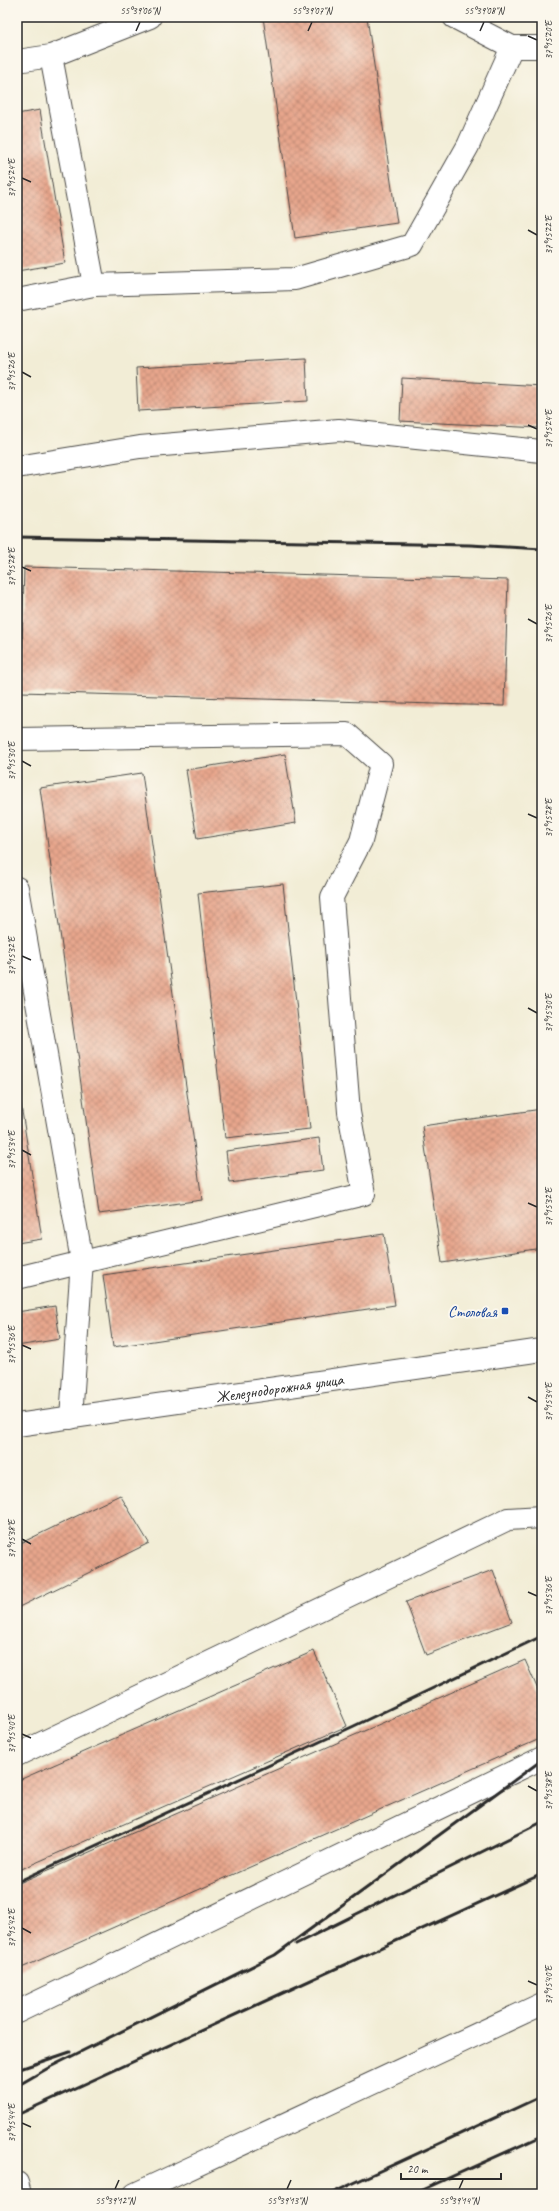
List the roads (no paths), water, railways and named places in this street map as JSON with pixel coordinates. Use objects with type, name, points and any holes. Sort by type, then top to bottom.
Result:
[{"type":"street","points":[[17,61],[51,56],[150,17]]},
{"type":"street","points":[[454,17],[512,47],[542,47]]},
{"type":"street","points":[[17,300],[94,285],[295,279],[412,245],[468,146],[512,47]]},
{"type":"street","points":[[51,56],[94,285]]},
{"type":"street","points":[[17,467],[140,447],[340,430],[541,451]]},
{"type":"street","points":[[17,739],[346,734],[381,764],[361,842],[332,897],[349,1112],[364,1194],[82,1261],[17,1278]]},
{"type":"street","points":[[17,888],[82,1261],[71,1418]]},
{"type":"street","name":"Железнодорожная улица","points":[[17,1425],[542,1350]]},
{"type":"street","points":[[17,1755],[508,1519],[542,1517]]},
{"type":"street","points":[[17,2012],[542,1758]]},
{"type":"street","points":[[135,2194],[542,2004]]},
{"type":"street","points":[[17,2183],[20,2194]]},
{"type":"railway","points":[[17,537],[470,545],[542,549]]},
{"type":"railway","points":[[17,1882],[354,1726],[542,1636]]},
{"type":"railway","points":[[17,2086],[50,2067],[275,1955],[542,1760]]},
{"type":"railway","points":[[296,1944],[542,1822]]},
{"type":"railway","points":[[17,2115],[542,1874]]},
{"type":"railway","points":[[17,2070],[70,2052]]},
{"type":"railway","points":[[330,2194],[542,2096]]},
{"type":"railway","points":[[413,2194],[542,2136]]},
{"type":"place","name":"Столовая","points":[[505,1311]]}]
